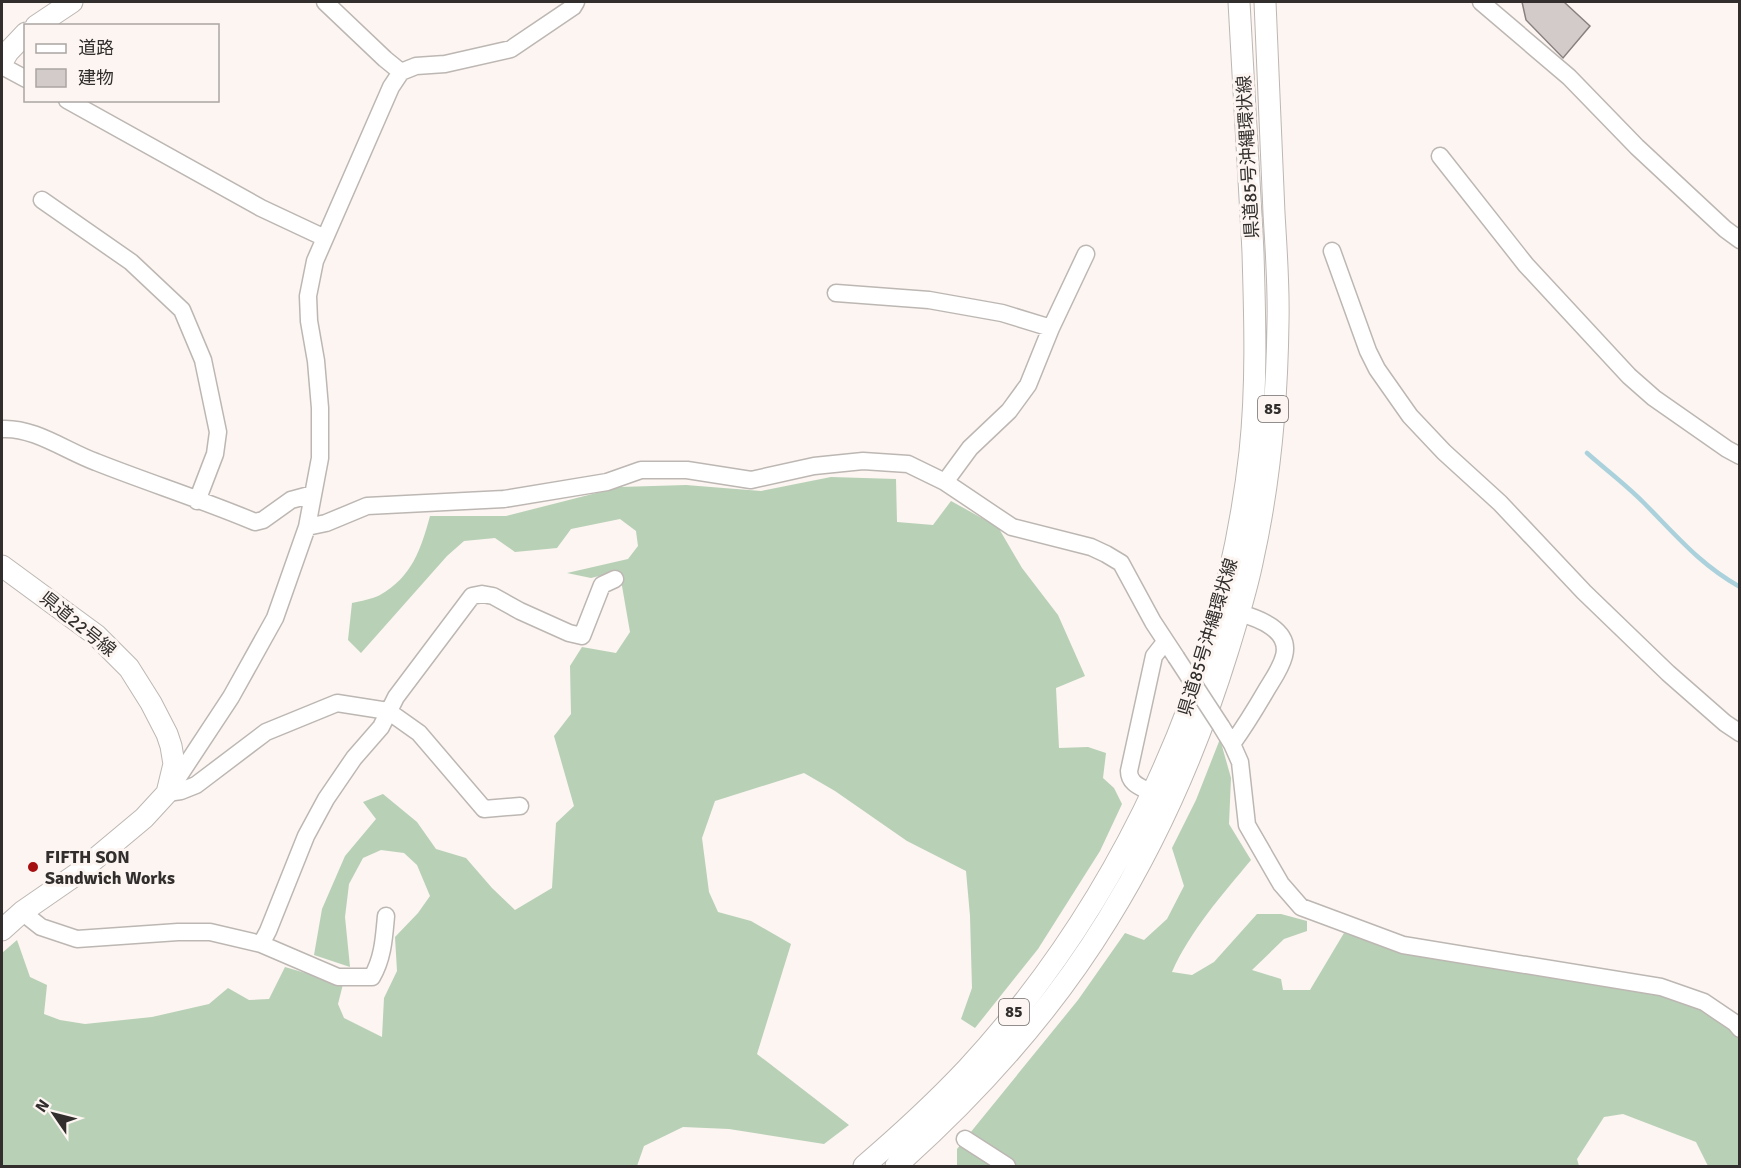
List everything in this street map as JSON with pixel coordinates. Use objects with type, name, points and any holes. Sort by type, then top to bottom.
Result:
[{"type":"main road","points":[[39,24],[72,2]]},
{"type":"main road","name":"県道85号沖縄環状線","points":[[864,1167],[968,1068],[1050,966],[1088,910],[1133,833],[1152,793],[1179,731],[1203,666],[1228,574],[1243,501],[1251,441],[1254,387],[1255,323],[1239,2]]},
{"type":"main road","name":"県道85号沖縄環状線","points":[[896,1167],[940,1127],[985,1081],[1067,979],[1107,920],[1129,884],[1172,799],[1221,674],[1253,559],[1270,455],[1278,320],[1265,2]]},
{"type":"main road","points":[[2,64],[8,52],[24,35]]},
{"type":"main road","name":"県道22号線","points":[[2,566],[96,635],[129,668],[167,734],[174,764],[167,793],[144,818],[86,867],[22,912],[2,930]]},
{"type":"street","points":[[325,2],[401,72]]},
{"type":"street","points":[[167,793],[231,697],[274,618],[307,527],[320,458],[320,408],[308,296],[315,261],[391,87],[401,72],[416,66],[445,64],[511,49],[573,7],[576,2]]},
{"type":"street","points":[[1481,2],[1569,77],[1637,147],[1725,229],[1740,240]]},
{"type":"street","points":[[2,64],[24,77]]},
{"type":"street","points":[[71,102],[261,208],[325,238]]},
{"type":"street","points":[[1440,156],[1526,265],[1629,376],[1654,398],[1740,456]]},
{"type":"street","points":[[42,201],[131,262],[182,310],[203,360],[219,432],[215,454],[197,501]]},
{"type":"street","points":[[1332,251],[1368,351],[1377,369],[1410,416],[1444,452],[1500,503],[1593,600],[1668,673],[1725,723],[1740,733]]},
{"type":"street","points":[[945,482],[970,448],[1009,411],[1028,385],[1051,328],[1086,254]]},
{"type":"street","points":[[836,293],[928,300],[1002,313],[1051,328]]},
{"type":"street","points":[[2,429],[14,429],[32,434],[92,461],[255,522],[263,520],[291,500],[314,494]]},
{"type":"street","points":[[307,527],[326,523],[367,506],[504,499],[607,483],[640,470],[687,470],[751,480],[814,466],[863,461],[909,464],[945,482],[1012,527],[1091,547],[1121,563],[1165,642],[1232,744],[1240,762],[1247,825],[1281,884],[1301,907],[1403,945],[1661,987],[1704,1002],[1735,1023],[1740,1029]]},
{"type":"street","points":[[261,944],[306,836],[326,800],[354,759],[381,727],[396,697],[472,596],[482,594],[493,596],[520,611],[569,633],[582,636],[602,585],[615,579]]},
{"type":"street","points":[[1232,744],[1250,718],[1285,654],[1283,641],[1278,632],[1242,604]]},
{"type":"street","points":[[1152,793],[1133,782],[1129,778],[1129,771],[1154,656],[1165,642]]},
{"type":"street","points":[[167,793],[196,785],[266,732],[337,703],[388,711],[419,733],[484,809],[519,806]]},
{"type":"street","points":[[22,912],[41,927],[77,939],[210,932],[261,944],[338,977],[372,977],[378,967],[383,948],[386,916]]},
{"type":"street","points":[[965,1139],[1007,1167]]},
{"type":"green space","points":[[831,477],[896,479],[897,522],[933,525],[951,501],[998,527],[1022,568],[1058,615],[1085,676],[1056,688],[1059,748],[1088,747],[1106,753],[1103,778],[1114,788],[1122,804],[1100,851],[1038,949],[975,1028],[961,1019],[972,988],[966,871],[907,841],[835,791],[804,773],[715,801],[702,838],[709,892],[718,912],[751,921],[791,944],[757,1054],[849,1125],[824,1144],[729,1129],[683,1127],[644,1146],[637,1166],[2,1166],[2,953],[17,940],[30,977],[47,985],[44,1014],[60,1020],[85,1024],[152,1017],[209,1004],[228,988],[249,1000],[269,999],[285,967],[343,984],[338,1004],[344,1018],[382,1037],[384,998],[397,971],[395,937],[418,913],[430,896],[417,865],[404,853],[381,850],[363,858],[349,884],[345,917],[350,967],[314,955],[322,909],[345,856],[376,819],[363,802],[383,794],[417,822],[436,849],[466,858],[515,910],[552,888],[556,823],[574,806],[554,736],[571,714],[570,666],[582,647],[616,653],[630,632],[622,586],[615,572],[591,578],[567,573],[628,559],[638,546],[636,531],[620,519],[571,529],[557,548],[515,552],[495,538],[464,541],[447,556],[361,653],[348,640],[352,603],[380,595],[400,580],[419,551],[430,516],[506,516],[620,487],[686,485],[761,491]]},
{"type":"green space","points":[[1220,739],[1231,778],[1229,824],[1251,860],[1197,928],[1172,972],[1192,975],[1214,962],[1257,914],[1281,914],[1307,921],[1307,931],[1284,939],[1252,970],[1281,979],[1283,990],[1310,990],[1344,933],[1409,954],[1656,995],[1726,1009],[1739,1016],[1739,1166],[1708,1166],[1696,1142],[1623,1114],[1604,1117],[1577,1159],[1579,1166],[957,1166],[957,1149],[1078,1000],[1125,933],[1144,940],[1167,919],[1184,886],[1172,848],[1196,800]]},
{"type":"building","points":[[1522,2],[1564,2],[1590,26],[1563,58],[1526,20]]},
{"type":"waterway","points":[[1587,453],[1636,495],[1712,569],[1740,587]]},
{"type":"place","name":"FIFTH SON Sandwich Works","points":[[33,867]]}]
